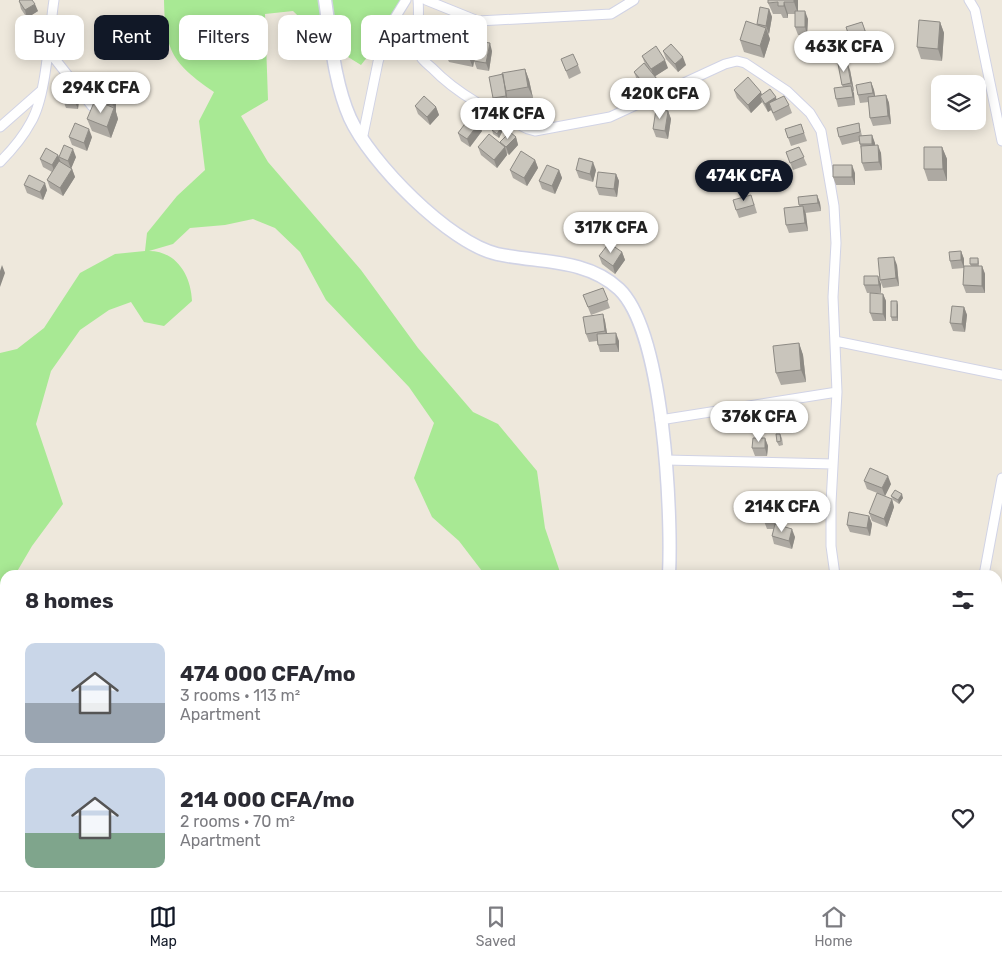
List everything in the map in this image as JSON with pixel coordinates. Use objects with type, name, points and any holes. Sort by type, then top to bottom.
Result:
[{"type":"street","points":[[52,15],[54,0]]},
{"type":"street","points":[[325,0],[342,98],[362,140],[402,187],[428,212],[479,248],[500,254],[534,258],[582,268],[606,278],[620,290],[632,305],[638,316],[650,360],[666,460],[670,506],[669,570]]},
{"type":"street","points":[[362,140],[378,62],[388,29],[406,0]]},
{"type":"street","points":[[418,0],[420,18],[418,43],[421,57],[466,98],[536,131],[610,118],[725,64],[737,61],[758,70],[788,91],[810,113],[821,131],[834,206],[837,392],[830,546],[834,570]]},
{"type":"street","points":[[426,0],[478,21],[611,14],[634,0]]},
{"type":"street","points":[[969,0],[975,10],[1002,141]]},
{"type":"street","points":[[0,162],[15,146],[32,121],[41,90],[45,60]]},
{"type":"street","points":[[56,60],[92,106]]},
{"type":"street","points":[[0,127],[41,90]]},
{"type":"street","points":[[835,340],[1002,374]]},
{"type":"street","points":[[660,420],[837,392]]},
{"type":"street","points":[[666,460],[833,464]]},
{"type":"street","points":[[985,570],[1002,478]]},
{"type":"green space","points":[[164,0],[409,0],[409,4],[400,15],[361,15],[361,60],[365,60],[361,65],[351,59],[351,15],[297,15],[293,11],[265,15],[179,15],[179,60],[267,60],[268,100],[241,116],[268,162],[361,270],[418,348],[473,412],[498,424],[537,471],[545,528],[559,570],[481,570],[459,541],[432,517],[414,478],[434,423],[409,387],[326,300],[300,252],[275,228],[253,219],[225,225],[190,228],[173,244],[149,251],[159,252],[175,260],[185,274],[191,292],[192,301],[164,326],[144,322],[131,302],[109,310],[80,330],[51,371],[36,424],[63,504],[32,546],[18,570],[0,570],[0,353],[17,349],[44,328],[80,273],[115,254],[145,251],[147,233],[177,196],[205,170],[199,121],[214,92],[189,73],[174,54],[169,44],[169,15],[165,15]]},
{"type":"building","points":[[20,0],[32,0],[35,4],[25,10]]},
{"type":"building","points":[[768,0],[794,0],[794,2],[784,2],[784,6],[778,6],[778,2],[768,3]]},
{"type":"building","points":[[760,7],[769,9],[766,26],[757,24]]},
{"type":"building","points":[[795,11],[805,11],[805,27],[795,27]]},
{"type":"building","points":[[919,20],[940,22],[938,49],[917,47]]},
{"type":"building","points":[[746,21],[766,28],[760,46],[740,40]]},
{"type":"building","points":[[862,22],[869,42],[853,48],[846,27]]},
{"type":"building","points":[[487,42],[490,43],[487,58]]},
{"type":"building","points":[[671,44],[683,57],[675,64],[663,51]]},
{"type":"building","points":[[656,46],[665,60],[651,69],[642,56]]},
{"type":"building","points":[[573,54],[578,65],[566,71],[561,59]]},
{"type":"building","points":[[474,60],[487,60],[486,63]]},
{"type":"building","points":[[847,62],[851,83],[842,85],[838,64]]},
{"type":"building","points":[[644,63],[657,79],[647,87],[634,72]]},
{"type":"building","points":[[525,69],[528,87],[506,91],[502,73]]},
{"type":"building","points":[[503,74],[506,96],[493,98],[489,77]]},
{"type":"building","points":[[748,77],[761,92],[748,105],[734,90]]},
{"type":"building","points":[[871,82],[873,93],[858,95],[856,85]]},
{"type":"building","points":[[851,86],[853,97],[836,99],[834,88]]},
{"type":"building","points":[[106,89],[113,89],[113,105],[105,104]]},
{"type":"building","points":[[770,89],[776,97],[765,104],[760,96]]},
{"type":"building","points":[[64,90],[77,92],[75,102],[63,100]]},
{"type":"building","points":[[886,95],[888,116],[870,118],[868,97]]},
{"type":"building","points":[[424,96],[436,107],[427,117],[415,106]]},
{"type":"building","points":[[784,96],[789,105],[773,113],[769,103]]},
{"type":"building","points":[[95,100],[114,108],[107,127],[87,119]]},
{"type":"building","points":[[656,109],[668,111],[665,131],[653,129]]},
{"type":"building","points":[[470,117],[479,123],[467,139],[458,133]]},
{"type":"building","points":[[75,123],[89,129],[84,143],[69,137]]},
{"type":"building","points":[[496,123],[502,126],[497,134],[492,130]]},
{"type":"building","points":[[859,123],[860,132],[839,137],[837,128]]},
{"type":"building","points":[[801,124],[804,133],[788,138],[785,129]]},
{"type":"building","points":[[510,132],[516,137],[506,147],[500,142]]},
{"type":"building","points":[[489,134],[505,147],[494,160],[478,147]]},
{"type":"building","points":[[872,135],[872,144],[860,144],[859,136]]},
{"type":"building","points":[[64,145],[73,149],[68,161],[59,157]]},
{"type":"building","points":[[878,145],[879,162],[862,163],[861,146]]},
{"type":"building","points":[[799,147],[804,157],[790,163],[786,152]]},
{"type":"building","points":[[924,147],[942,147],[943,169],[924,169]]},
{"type":"building","points":[[46,148],[58,155],[52,165],[40,159]]},
{"type":"building","points":[[521,151],[535,160],[524,178],[510,170]]},
{"type":"building","points":[[579,158],[593,162],[590,174],[576,170]]},
{"type":"building","points":[[59,161],[72,169],[60,188],[47,180]]},
{"type":"building","points":[[547,165],[559,170],[552,186],[539,181]]},
{"type":"building","points":[[833,165],[852,165],[852,177],[833,177]]},
{"type":"building","points":[[598,172],[616,174],[614,189],[596,187]]},
{"type":"building","points":[[29,175],[45,183],[40,192],[24,185]]},
{"type":"building","points":[[751,195],[754,205],[736,210],[733,200]]},
{"type":"building","points":[[817,195],[818,203],[799,205],[798,197]]},
{"type":"building","points":[[803,206],[805,223],[786,225],[784,208]]},
{"type":"building","points":[[609,243],[622,252],[613,266],[599,256]]},
{"type":"building","points":[[961,251],[961,260],[950,261],[949,252]]},
{"type":"building","points":[[894,257],[896,278],[880,280],[878,258]]},
{"type":"building","points":[[970,258],[978,258],[978,264],[970,264]]},
{"type":"building","points":[[964,266],[982,266],[982,286],[963,285]]},
{"type":"building","points":[[864,276],[878,276],[879,285],[864,285]]},
{"type":"building","points":[[603,288],[608,300],[588,307],[583,295]]},
{"type":"building","points":[[870,293],[883,294],[883,314],[870,313]]},
{"type":"building","points":[[891,301],[897,301],[897,317],[891,317]]},
{"type":"building","points":[[952,306],[964,307],[962,324],[950,323]]},
{"type":"building","points":[[603,314],[605,331],[586,334],[583,317]]},
{"type":"building","points":[[616,333],[616,344],[598,345],[597,334]]},
{"type":"building","points":[[799,343],[801,370],[776,373],[773,346]]},
{"type":"building","points":[[776,434],[780,434],[781,441],[777,442]]},
{"type":"building","points":[[753,438],[765,438],[765,448],[752,448]]},
{"type":"building","points":[[870,468],[888,476],[882,488],[864,481]]},
{"type":"building","points":[[895,490],[902,494],[898,500],[891,496]]},
{"type":"building","points":[[877,493],[892,499],[884,519],[869,513]]},
{"type":"building","points":[[765,501],[783,503],[781,522],[764,521]]},
{"type":"building","points":[[849,512],[869,516],[867,528],[847,525]]},
{"type":"building","points":[[775,524],[792,529],[789,541],[772,536]]}]
